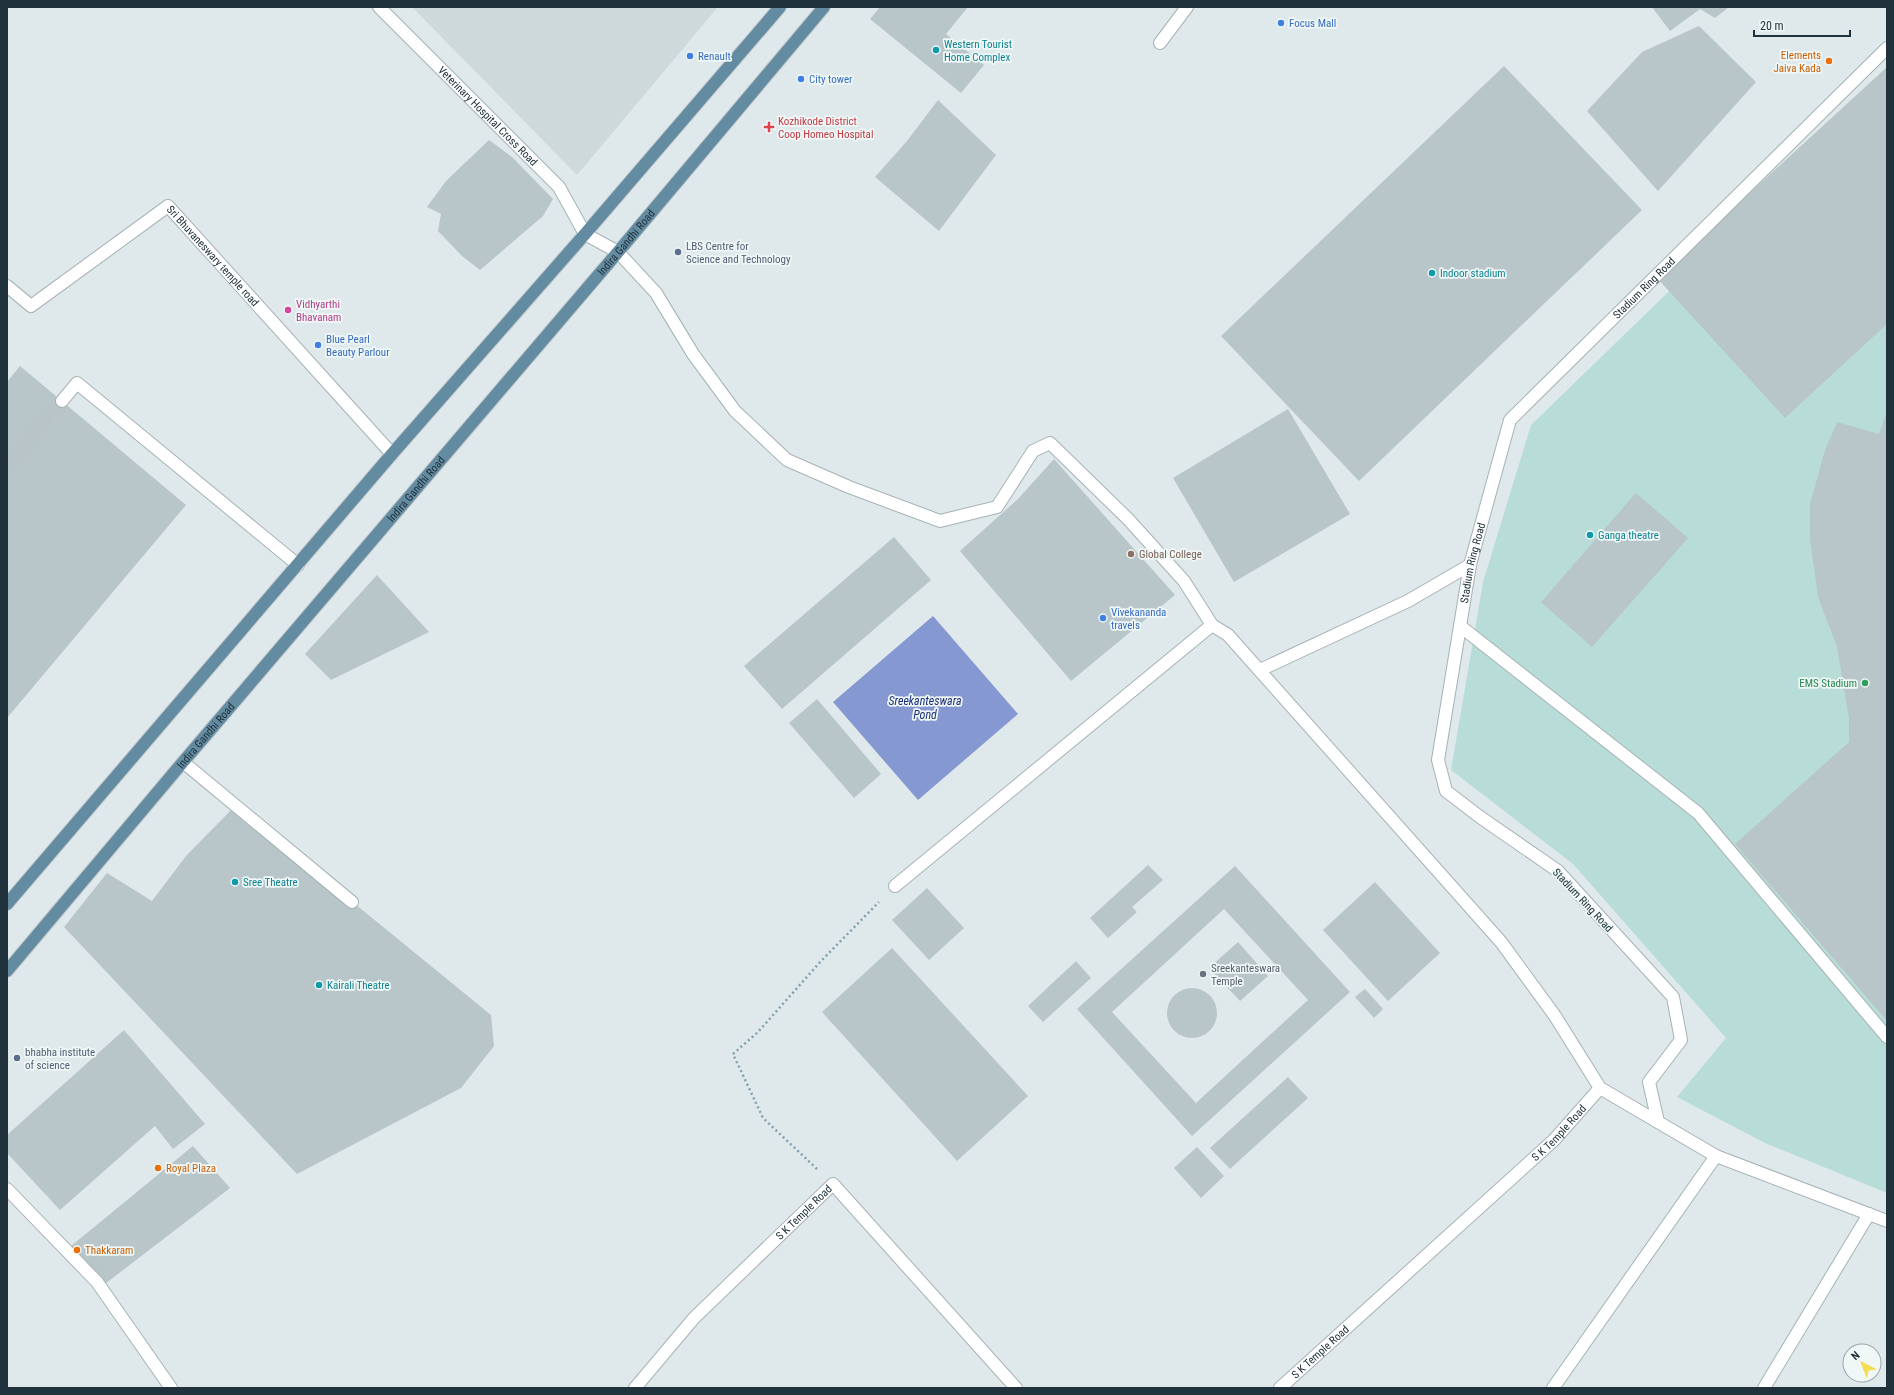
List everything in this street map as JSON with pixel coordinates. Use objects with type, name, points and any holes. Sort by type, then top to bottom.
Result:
[{"type":"main road","points":[[7,904],[392,454],[585,234],[780,7]]},
{"type":"main road","name":"Indira Gandhi Road","points":[[9,964],[618,252],[824,7]]},
{"type":"street","name":"Veterinary Hospital Cross Road","points":[[379,7],[559,187],[585,234]]},
{"type":"street","points":[[1160,43],[1187,7]]},
{"type":"street","name":"Stadium Ring Road","points":[[1658,1122],[1649,1082],[1682,1040],[1673,996],[1558,870],[1480,817],[1446,791],[1438,760],[1470,564],[1510,420],[1887,48]]},
{"type":"street","name":"Sri Bhuvaneswary temple road","points":[[7,286],[31,306],[168,206],[392,454]]},
{"type":"street","points":[[585,234],[618,252],[656,293],[693,354],[735,411],[787,460],[849,487],[940,521],[997,507],[1033,451],[1050,443],[1128,519],[1184,581],[1212,625],[1228,635],[1502,942],[1555,1016],[1600,1088],[1716,1156],[1887,1221]]},
{"type":"street","points":[[62,401],[77,384],[298,565]]},
{"type":"street","points":[[1260,670],[1408,601],[1470,564]]},
{"type":"street","points":[[895,886],[1212,625]]},
{"type":"street","points":[[1460,626],[1698,813],[1887,1037]]},
{"type":"street","points":[[183,762],[352,902]]},
{"type":"street","name":"S K Temple Road","points":[[1280,1388],[1554,1140],[1600,1088]]},
{"type":"street","points":[[1553,1388],[1716,1156]]},
{"type":"street","name":"S K Temple Road","points":[[635,1388],[694,1318],[834,1184],[1016,1388]]},
{"type":"street","points":[[7,1189],[97,1282],[171,1388]]},
{"type":"street","points":[[1764,1388],[1869,1214]]},
{"type":"path","points":[[834,1184],[763,1118],[733,1054],[758,1032],[821,960],[895,886]]},
{"type":"shaded area","points":[[412,7],[718,7],[577,175]]},
{"type":"green space","points":[[1887,80],[1887,1193],[1765,1143],[1677,1097],[1726,1038],[1573,864],[1451,770],[1483,582],[1531,425]]},
{"type":"water","name":"Sreekanteswara Pond","points":[[933,616],[1018,714],[918,800],[833,702]]},
{"type":"building","name":"Western Tourist Home Complex","points":[[880,7],[968,7],[946,34],[984,65],[961,93],[870,19]]},
{"type":"building","points":[[1652,7],[1729,7],[1715,18],[1700,9],[1670,31]]},
{"type":"building","points":[[1699,26],[1756,82],[1658,191],[1587,111],[1642,52]]},
{"type":"building","name":"Indoor stadium","points":[[1504,66],[1642,210],[1359,481],[1221,336]]},
{"type":"building","points":[[1887,67],[1887,324],[1785,418],[1657,278]]},
{"type":"building","points":[[938,100],[996,155],[939,231],[875,177],[907,141]]},
{"type":"building","points":[[489,140],[512,157],[553,199],[543,216],[480,270],[462,256],[438,231],[441,214],[427,207],[446,181]]},
{"type":"building","points":[[20,366],[186,505],[7,718],[7,382]]},
{"type":"building","points":[[1288,409],[1350,514],[1234,582],[1173,478]]},
{"type":"building","name":"EMS Stadium","points":[[1887,411],[1887,1021],[1735,844],[1849,742],[1849,719],[1837,647],[1818,597],[1810,539],[1810,504],[1825,450],[1837,422],[1879,434]]},
{"type":"building","points":[[1054,459],[1175,595],[1071,681],[960,551],[1018,499]]},
{"type":"building","points":[[1636,493],[1688,538],[1592,647],[1541,602]]},
{"type":"building","points":[[894,537],[931,580],[782,709],[744,666]]},
{"type":"building","points":[[377,575],[429,632],[331,680],[305,654]]},
{"type":"building","points":[[817,699],[881,774],[854,798],[789,723]]},
{"type":"building","points":[[235,806],[491,1015],[494,1046],[461,1088],[297,1174],[64,927],[107,873],[152,901],[186,856]]},
{"type":"building","points":[[1148,865],[1163,880],[1132,907],[1137,912],[1108,938],[1090,918]]},
{"type":"building","points":[[1235,866],[1350,992],[1192,1136],[1077,1009]],"holes":[[[1224,909],[1308,1000],[1196,1103],[1112,1012]]]},
{"type":"building","points":[[1375,882],[1440,953],[1388,1001],[1323,930]]},
{"type":"building","points":[[927,888],[964,928],[929,960],[892,920]]},
{"type":"building","points":[[1238,942],[1268,976],[1240,1001],[1209,968]]},
{"type":"building","points":[[892,948],[1028,1096],[957,1161],[822,1012]]},
{"type":"building","points":[[1076,961],[1091,978],[1043,1022],[1028,1006]]},
{"type":"building","points":[[1187,988],[1197,988],[1210,995],[1217,1008],[1217,1018],[1210,1031],[1197,1038],[1187,1038],[1178,1034],[1171,1027],[1167,1018],[1167,1008],[1171,999],[1178,992]]},
{"type":"building","points":[[1365,989],[1383,1009],[1374,1018],[1355,997]]},
{"type":"building","points":[[124,1030],[205,1124],[173,1149],[155,1126],[60,1210],[7,1153],[7,1135]]},
{"type":"building","points":[[1288,1077],[1308,1098],[1230,1169],[1210,1148]]},
{"type":"building","points":[[193,1146],[230,1188],[101,1287],[71,1246]]},
{"type":"building","points":[[1197,1147],[1224,1176],[1201,1198],[1174,1168]]},
{"type":"tunnel","points":[[7,467],[62,401]]},
{"type":"place","name":"Focus Mall","points":[[1281,23]]},
{"type":"place","name":"Western Tourist Home Complex","points":[[936,50]]},
{"type":"place","name":"Renault","points":[[690,56]]},
{"type":"place","name":"Elements Jaiva Kada","points":[[1829,61]]},
{"type":"place","name":"City tower","points":[[801,79]]},
{"type":"place","name":"Kozhikode District Coop Homeo Hospital","points":[[769,127]]},
{"type":"place","name":"LBS Centre for Science and Technology","points":[[678,252]]},
{"type":"place","name":"Indoor stadium","points":[[1432,273]]},
{"type":"place","name":"Vidhyarthi Bhavanam","points":[[288,310]]},
{"type":"place","name":"Blue Pearl Beauty Parlour","points":[[318,345]]},
{"type":"place","name":"Ganga theatre","points":[[1590,535]]},
{"type":"place","name":"Global College","points":[[1131,554]]},
{"type":"place","name":"Vivekananda travels","points":[[1103,618]]},
{"type":"place","name":"EMS Stadium","points":[[1865,683]]},
{"type":"place","name":"Sree Theatre","points":[[235,882]]},
{"type":"place","name":"Sreekanteswara Temple","points":[[1203,974]]},
{"type":"place","name":"Kairali Theatre","points":[[319,985]]},
{"type":"place","name":"bhabha institute of science","points":[[17,1058]]},
{"type":"place","name":"Royal Plaza","points":[[158,1168]]},
{"type":"place","name":"Thakkaram","points":[[77,1250]]}]
